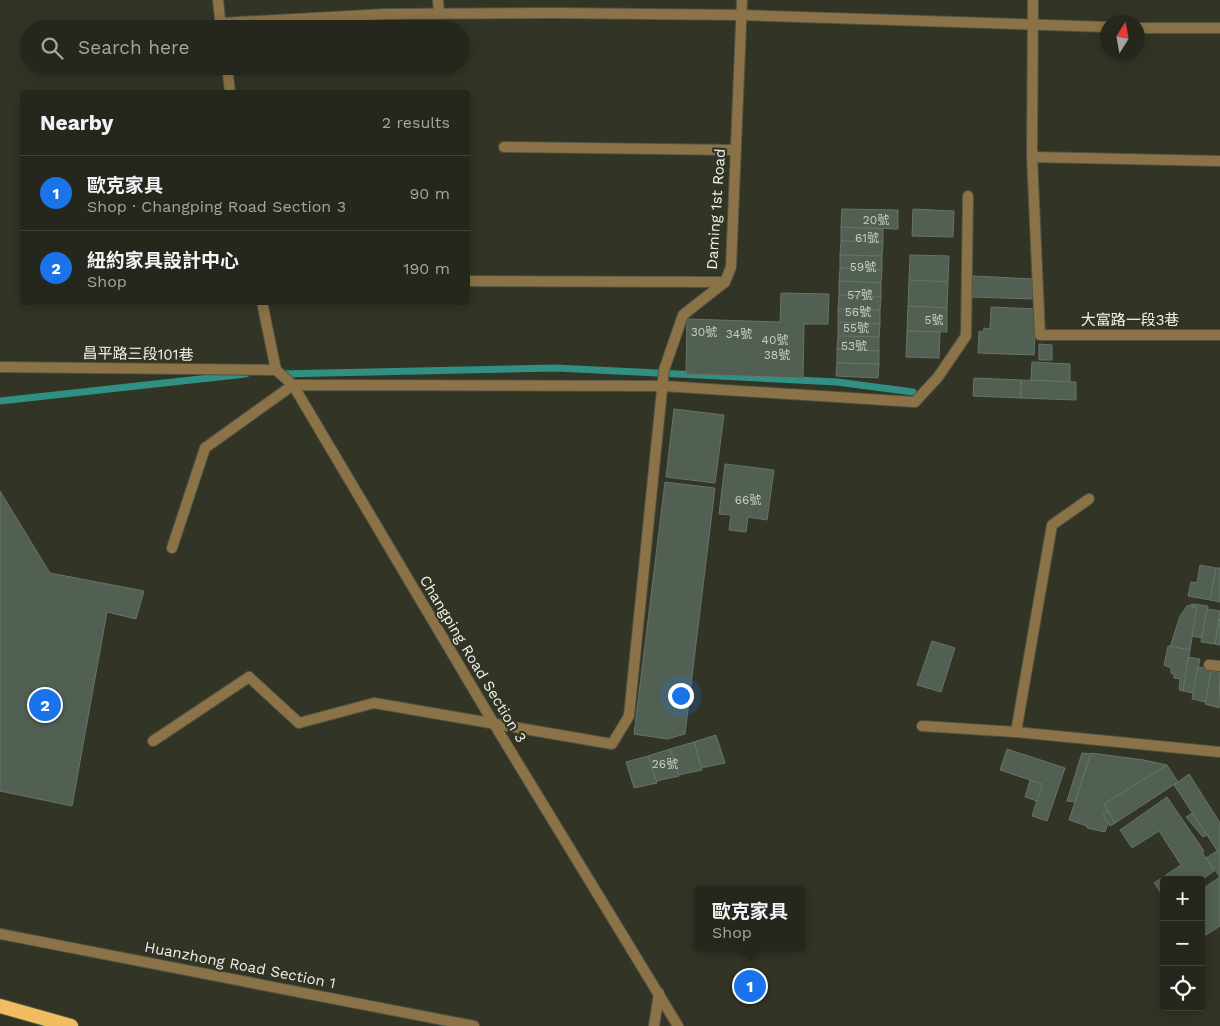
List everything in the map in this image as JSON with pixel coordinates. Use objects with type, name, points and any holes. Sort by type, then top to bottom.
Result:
[{"type":"highway","points":[[0,1006],[71,1026]]},
{"type":"highway","points":[[0,1014],[59,1026]]},
{"type":"street","points":[[218,0],[220,20]]},
{"type":"street","points":[[438,0],[440,14]]},
{"type":"street","name":"Daming 1st Road","points":[[470,281],[725,282],[731,267],[742,0]]},
{"type":"street","points":[[1033,0],[1032,156],[1220,161]]},
{"type":"street","points":[[304,20],[386,14],[741,15],[1100,27]]},
{"type":"street","points":[[1145,28],[1220,28]]},
{"type":"street","points":[[228,75],[230,90]]},
{"type":"street","points":[[504,146],[736,150]]},
{"type":"street","name":"大富路一段3巷","points":[[1032,156],[1040,335],[1220,334]]},
{"type":"street","points":[[172,548],[205,448],[294,385],[663,386],[915,402],[938,377],[966,336],[968,196]]},
{"type":"street","points":[[153,741],[249,677],[300,723],[374,703],[612,744],[629,716],[664,370],[683,315],[725,282]]},
{"type":"street","points":[[263,305],[276,370]]},
{"type":"street","name":"昌平路三段101巷","points":[[0,367],[276,370]]},
{"type":"street","name":"Changping Road Section 3","points":[[276,370],[294,385],[494,724],[678,1026]]},
{"type":"street","points":[[1016,732],[1052,525],[1089,499]]},
{"type":"street","points":[[922,726],[1016,732],[1220,752]]},
{"type":"street","name":"Huanzhong Road Section 1","points":[[0,934],[474,1026]]},
{"type":"street","points":[[654,1026],[659,993]]},
{"type":"building","points":[[842,209],[898,210],[898,229],[841,227]]},
{"type":"building","points":[[913,209],[954,211],[953,237],[912,236]]},
{"type":"building","points":[[841,227],[883,229],[883,242],[841,241]]},
{"type":"building","points":[[841,241],[883,242],[882,256],[840,255]]},
{"type":"building","points":[[840,255],[882,256],[882,270],[840,268]]},
{"type":"building","points":[[910,255],[949,256],[948,282],[909,280]]},
{"type":"building","points":[[840,268],[882,270],[881,283],[839,281]]},
{"type":"building","points":[[973,276],[1034,279],[1033,299],[972,297]]},
{"type":"building","points":[[909,280],[948,282],[947,308],[908,306]]},
{"type":"building","points":[[839,281],[881,283],[881,297],[839,295]]},
{"type":"building","points":[[781,293],[829,294],[828,324],[804,324],[803,378],[686,374],[687,319],[780,322]]},
{"type":"building","points":[[839,295],[881,297],[880,310],[838,309]]},
{"type":"building","points":[[908,306],[947,308],[947,332],[907,331]]},
{"type":"building","points":[[991,307],[1036,309],[1034,355],[978,353],[979,331],[983,332],[984,328],[990,329]]},
{"type":"building","points":[[838,309],[880,310],[880,324],[838,322]]},
{"type":"building","points":[[838,322],[880,324],[879,337],[838,336]]},
{"type":"building","points":[[907,331],[940,332],[939,358],[906,357]]},
{"type":"building","points":[[838,336],[879,337],[879,351],[837,349]]},
{"type":"building","points":[[1039,344],[1052,345],[1052,360],[1039,360]]},
{"type":"building","points":[[837,349],[879,351],[879,364],[837,363]]},
{"type":"building","points":[[1032,362],[1070,364],[1070,382],[1031,380]]},
{"type":"building","points":[[837,363],[879,364],[878,378],[836,376]]},
{"type":"building","points":[[974,378],[1021,380],[1021,398],[973,396]]},
{"type":"building","points":[[1021,380],[1076,382],[1076,400],[1021,398]]},
{"type":"building","points":[[674,409],[724,415],[715,483],[666,477]]},
{"type":"building","points":[[725,464],[774,470],[767,520],[748,517],[746,532],[729,530],[731,515],[719,514]]},
{"type":"building","points":[[665,482],[715,488],[685,734],[667,739],[634,734]]},
{"type":"building","points":[[0,491],[50,573],[144,591],[136,619],[107,612],[72,806],[0,791]]},
{"type":"building","points":[[1200,565],[1216,568],[1210,600],[1188,596],[1191,582],[1197,583]]},
{"type":"building","points":[[1216,568],[1220,568],[1220,602],[1210,600]]},
{"type":"building","points":[[1193,604],[1192,607],[1197,607],[1190,650],[1170,647],[1180,616],[1187,606]]},
{"type":"building","points":[[1193,604],[1208,606],[1202,638],[1192,636],[1197,607],[1192,607]]},
{"type":"building","points":[[1207,609],[1220,611],[1215,644],[1201,642]]},
{"type":"building","points":[[1220,618],[1220,645],[1215,644]]},
{"type":"building","points":[[932,641],[955,648],[941,692],[917,685]]},
{"type":"building","points":[[1168,646],[1190,650],[1183,691],[1179,690],[1180,679],[1174,678],[1171,668],[1164,665]]},
{"type":"building","points":[[1188,657],[1200,659],[1193,693],[1183,691]]},
{"type":"building","points":[[1198,667],[1211,669],[1206,702],[1192,699]]},
{"type":"building","points":[[1211,671],[1220,672],[1219,708],[1205,704]]},
{"type":"building","points":[[716,735],[725,763],[701,768],[694,742]]},
{"type":"building","points":[[694,742],[702,770],[678,775],[670,749]]},
{"type":"building","points":[[670,749],[679,776],[656,781],[648,756]]},
{"type":"building","points":[[1007,749],[1065,768],[1047,821],[1032,816],[1042,784],[1000,770]]},
{"type":"building","points":[[1082,753],[1091,754],[1075,802],[1067,801]]},
{"type":"building","points":[[1091,753],[1167,765],[1104,804],[1108,811],[1103,815],[1108,823],[1105,832],[1087,828],[1087,826],[1069,820]]},
{"type":"building","points":[[648,756],[657,783],[634,788],[626,762]]},
{"type":"building","points":[[1167,765],[1178,782],[1115,823],[1104,804]]},
{"type":"building","points":[[1189,774],[1220,823],[1220,855],[1174,785]]},
{"type":"building","points":[[1030,780],[1042,784],[1037,801],[1025,797]]},
{"type":"building","points":[[1167,797],[1204,851],[1202,852],[1214,871],[1205,877],[1164,876],[1181,865],[1159,831],[1132,848],[1120,830]]},
{"type":"building","points":[[1108,811],[1115,823],[1110,826],[1103,815]]},
{"type":"building","points":[[1192,813],[1207,835],[1203,837],[1186,817]]},
{"type":"building","points":[[1217,851],[1220,855],[1220,877],[1206,858]]},
{"type":"building","points":[[1220,877],[1220,926],[1205,935],[1205,921],[1205,887]]},
{"type":"building","points":[[1160,879],[1160,891],[1154,883]]},
{"type":"waterway","points":[[279,374],[556,368],[837,382],[913,392]]},
{"type":"waterway","points":[[0,401],[246,374]]},
{"type":"place","name":"紐約家具設計中心","points":[[45,705]]},
{"type":"place","name":"歐克家具","points":[[750,986]]}]
